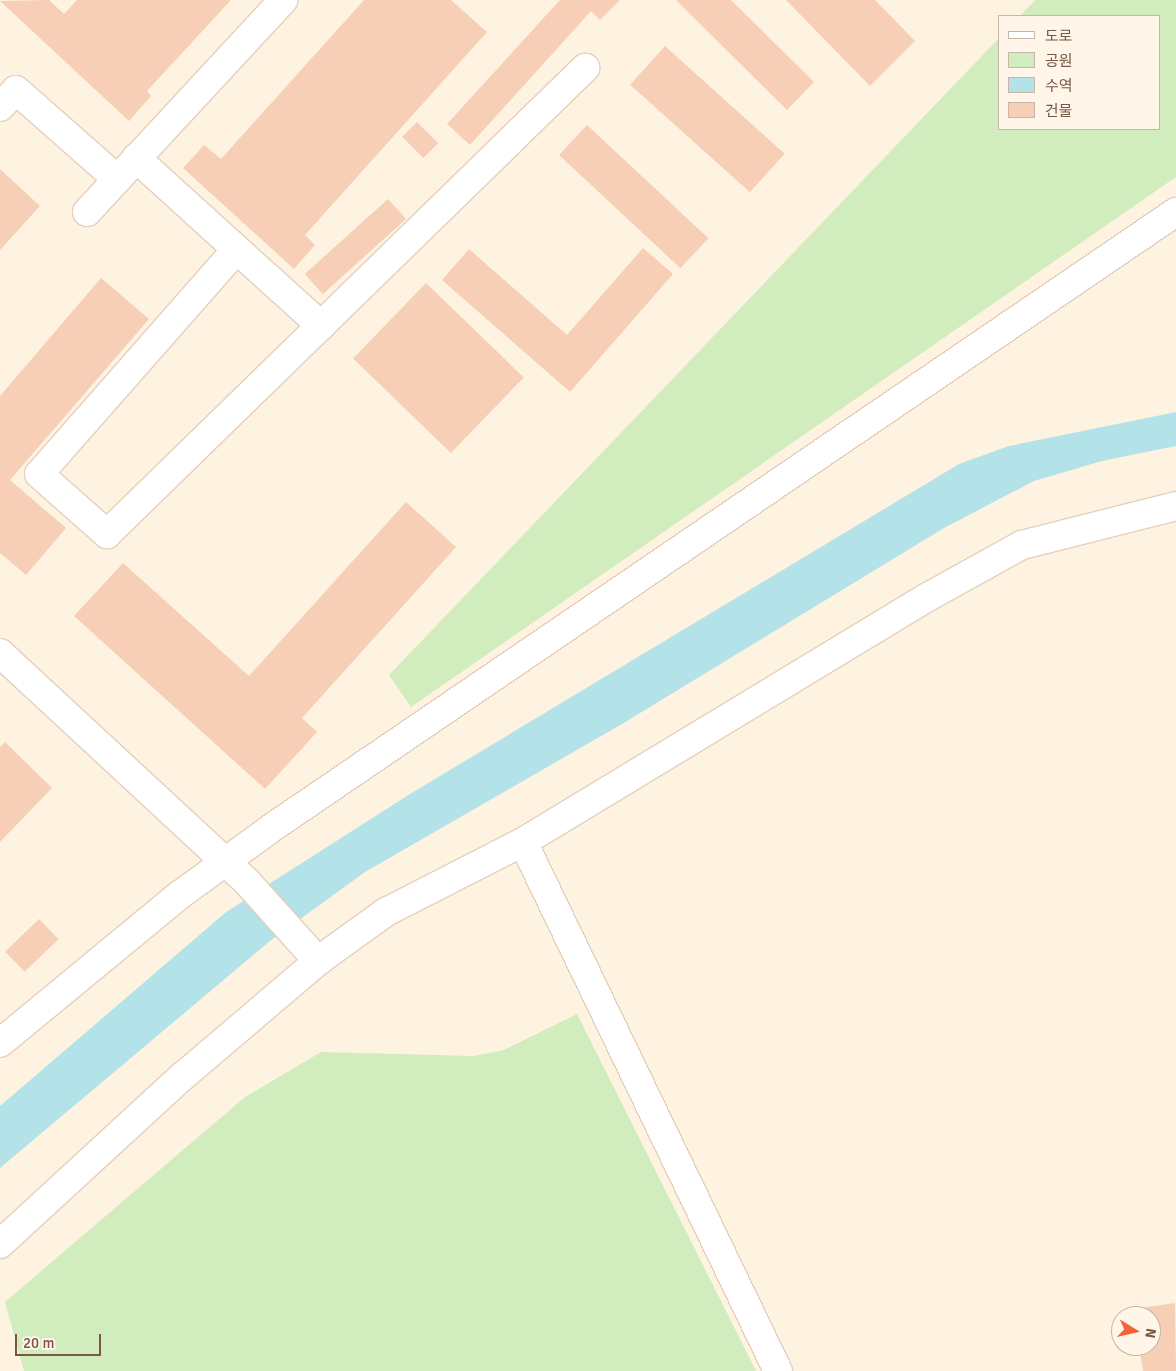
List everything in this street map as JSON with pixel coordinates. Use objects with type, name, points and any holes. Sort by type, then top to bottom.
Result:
[{"type":"street","points":[[87,212],[283,0]]},
{"type":"street","points":[[236,250],[39,474],[107,534],[585,68]]},
{"type":"street","points":[[0,107],[16,90],[117,179]]},
{"type":"street","points":[[136,158],[321,326]]},
{"type":"street","points":[[0,1042],[224,862],[1176,212]]},
{"type":"street","points":[[0,1244],[183,1076],[318,961],[386,912],[523,842],[928,597],[1022,545],[1176,506]]},
{"type":"street","points":[[0,653],[248,883],[298,936],[318,961]]},
{"type":"street","points":[[523,842],[778,1371]]},
{"type":"green space","points":[[1035,0],[1176,0],[1176,177],[411,707],[389,675],[998,39],[998,130],[1161,130],[1161,15],[1021,15]]},
{"type":"green space","points":[[577,1014],[756,1371],[24,1371],[5,1302],[245,1097],[321,1052],[474,1056],[504,1050]]},
{"type":"water","points":[[1176,412],[1176,446],[1102,461],[1034,481],[944,528],[622,724],[365,872],[270,941],[0,1168],[0,1106],[225,913],[272,882],[410,794],[959,464],[1009,446]]},
{"type":"building","points":[[49,0],[64,14],[77,0],[231,0],[147,91],[151,96],[129,121],[0,1]]},
{"type":"building","points":[[364,0],[451,0],[487,32],[305,235],[315,245],[294,269],[183,168],[204,145],[221,159]]},
{"type":"building","points":[[560,0],[620,0],[600,20],[591,11],[470,145],[447,124]]},
{"type":"building","points":[[676,0],[731,0],[814,82],[787,110]]},
{"type":"building","points":[[786,0],[875,0],[915,41],[870,86]]},
{"type":"building","points":[[665,46],[785,154],[750,192],[630,85]]},
{"type":"building","points":[[417,122],[438,143],[423,158],[402,137]]},
{"type":"building","points":[[587,125],[708,238],[680,268],[559,155]]},
{"type":"building","points":[[0,169],[40,206],[0,250]]},
{"type":"building","points":[[388,199],[406,219],[323,294],[305,274]]},
{"type":"building","points":[[643,248],[673,274],[570,392],[442,280],[469,249],[567,335]]},
{"type":"building","points":[[101,278],[149,319],[10,480],[66,528],[26,575],[0,553],[0,396]]},
{"type":"building","points":[[426,283],[524,377],[451,453],[353,359]]},
{"type":"building","points":[[406,502],[456,547],[302,718],[317,732],[265,789],[74,616],[123,563],[249,676]]},
{"type":"building","points":[[5,742],[52,788],[0,842],[0,747]]},
{"type":"building","points":[[39,919],[58,939],[25,972],[5,952]]},
{"type":"building","points":[[1175,1303],[1176,1371],[1143,1371],[1141,1356],[1161,1356],[1161,1306],[1154,1306]]}]
